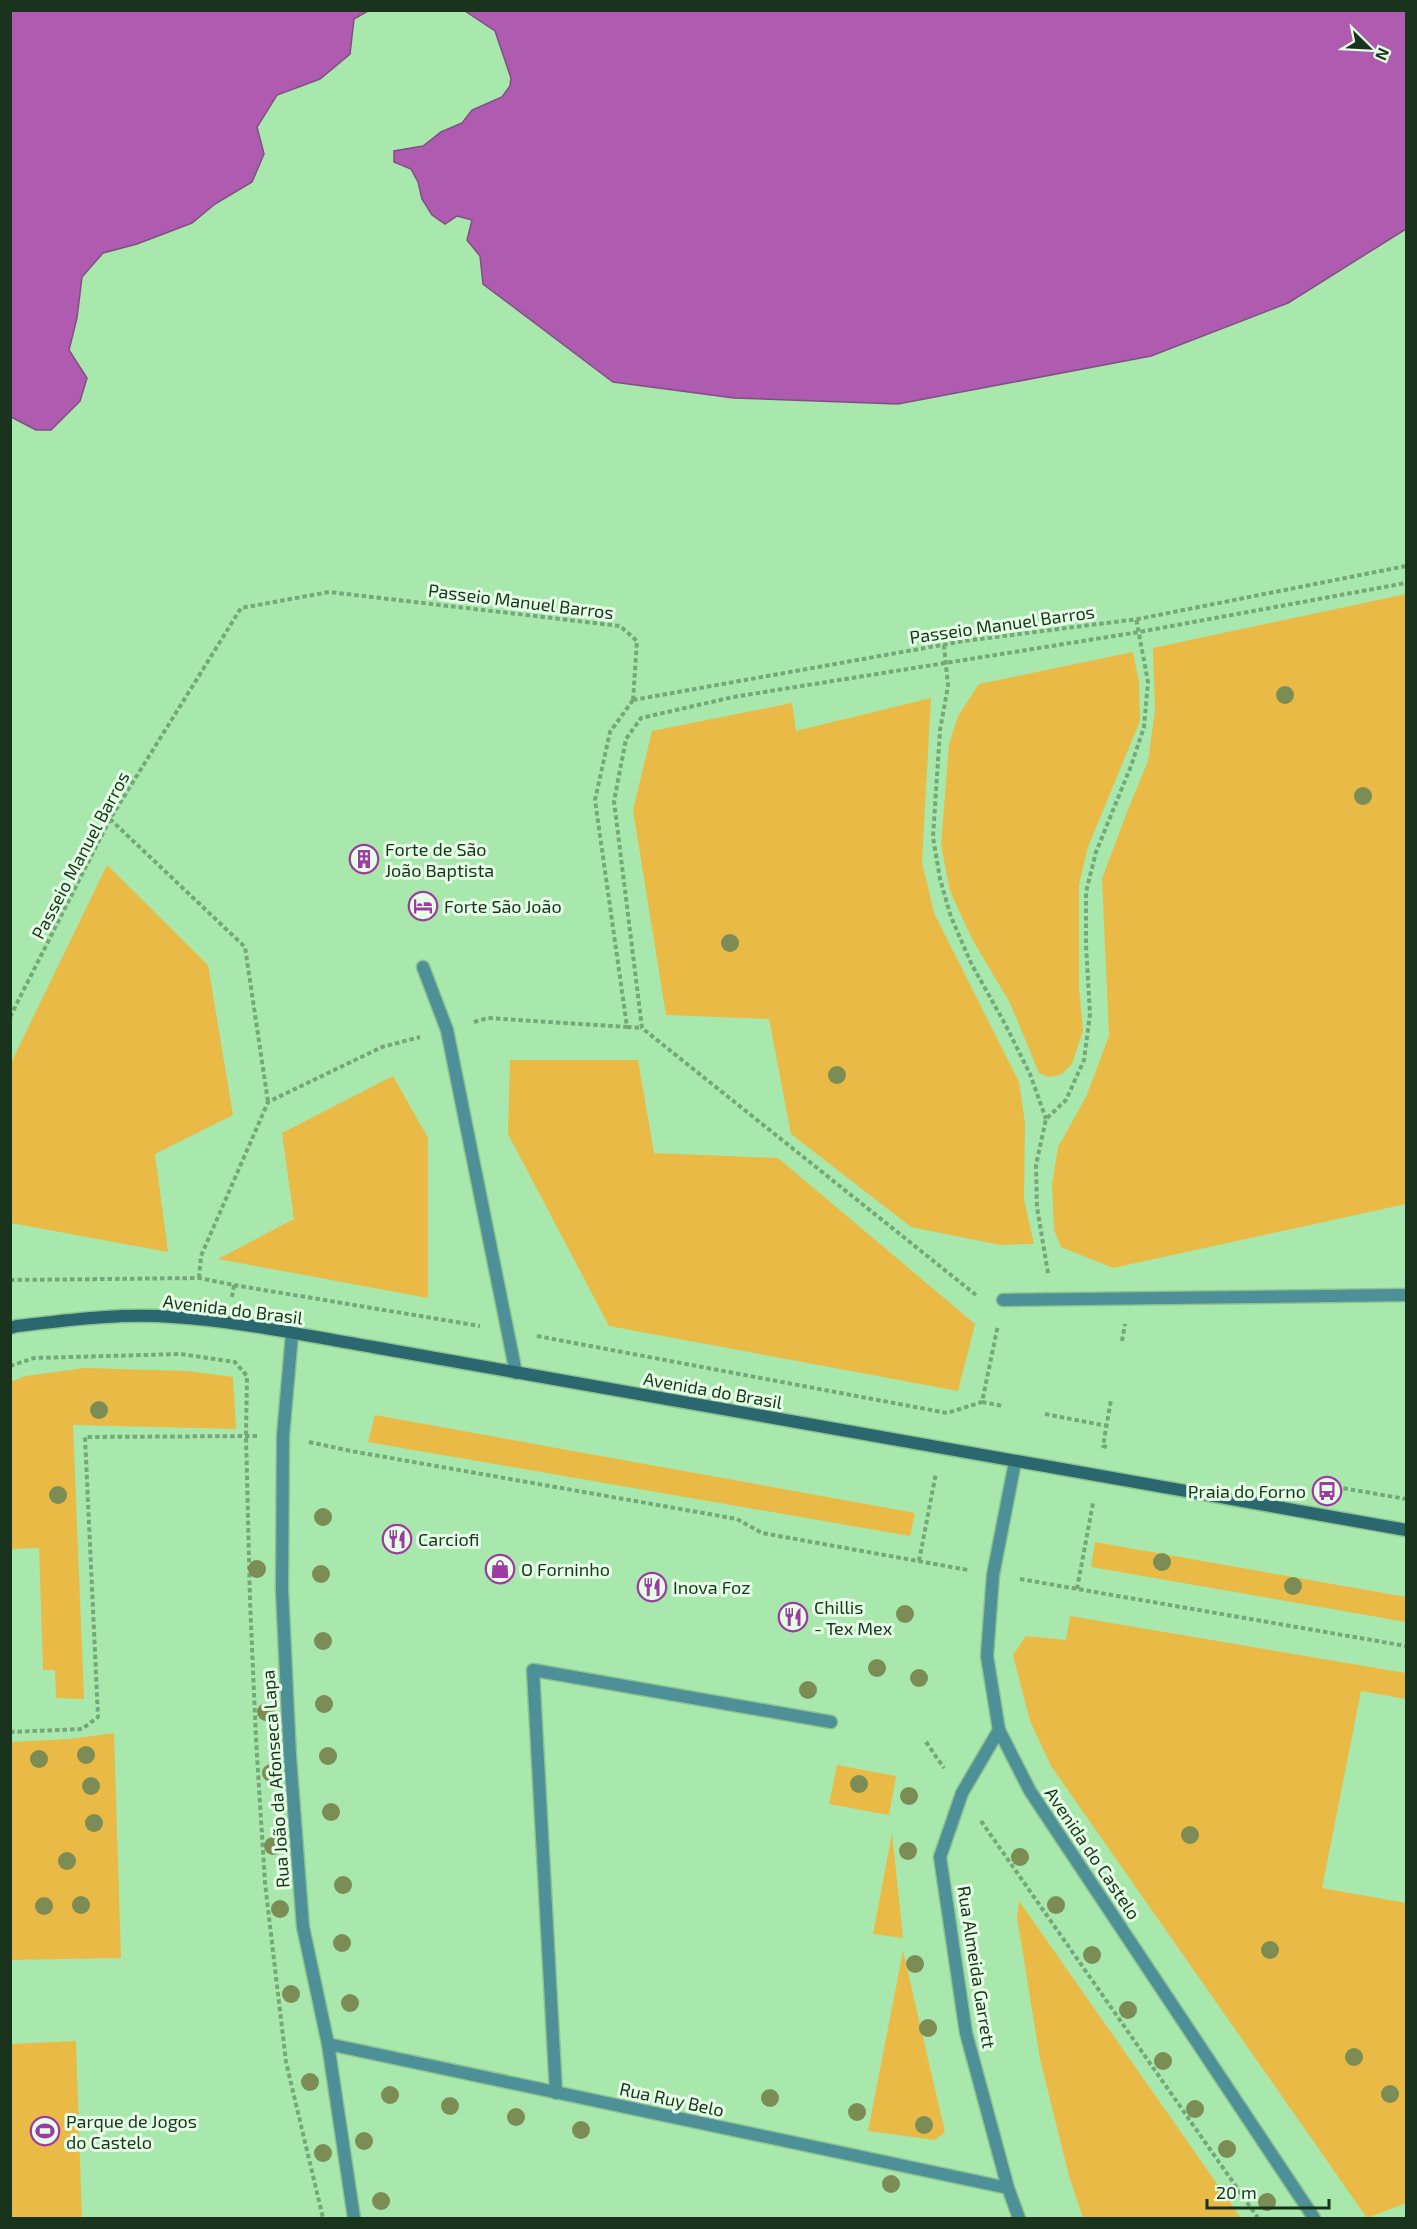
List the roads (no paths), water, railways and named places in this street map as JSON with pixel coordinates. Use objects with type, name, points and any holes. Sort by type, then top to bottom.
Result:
[{"type":"main road","name":"Avenida do Brasil","points":[[10,1328],[84,1318],[135,1316],[184,1318],[292,1334],[1407,1530]]},
{"type":"street","points":[[423,967],[447,1030],[516,1373]]},
{"type":"street","points":[[1003,1300],[1407,1294]]},
{"type":"street","name":"Rua João da Afonseca Lapa","points":[[292,1334],[283,1436],[282,1590],[290,1757],[303,1928],[328,2044],[354,2218]]},
{"type":"street","name":"Avenida do Castelo","points":[[1015,1462],[993,1575],[989,1612],[987,1656],[999,1730],[1030,1791],[1314,2218]]},
{"type":"street","points":[[556,2093],[533,1670],[831,1722]]},
{"type":"street","name":"Rua Almeida Garrett","points":[[999,1730],[962,1792],[940,1857],[966,2033],[1008,2188],[1019,2218]]},
{"type":"street","name":"Rua Ruy Belo","points":[[328,2044],[1008,2188]]},
{"type":"place","name":"Forte de São João Baptista","points":[[364,859]]},
{"type":"place","name":"Forte São João","points":[[423,906]]},
{"type":"place","name":"Praia do Forno","points":[[1327,1491]]},
{"type":"place","name":"Carciofi","points":[[397,1539]]},
{"type":"place","name":"O Forninho","points":[[500,1569]]},
{"type":"place","name":"Inova Foz","points":[[652,1587]]},
{"type":"place","name":"Chillis - Tex Mex","points":[[793,1617]]},
{"type":"place","name":"Parque de Jogos do Castelo","points":[[45,2131]]}]
